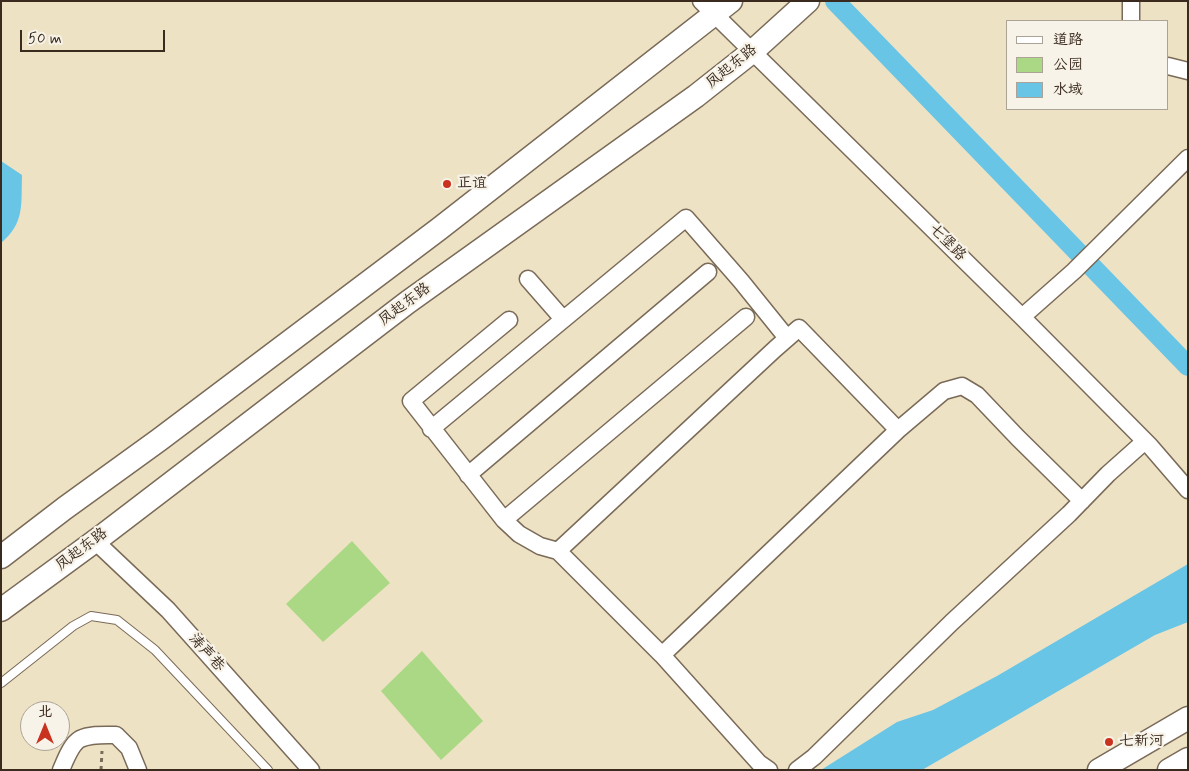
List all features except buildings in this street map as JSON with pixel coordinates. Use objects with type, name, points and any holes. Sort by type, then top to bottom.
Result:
[{"type":"main road","name":"凤起东路","points":[[1,610],[96,541],[408,302],[696,96],[753,51],[805,4]]},
{"type":"main road","points":[[1,557],[65,508],[160,440],[438,229],[716,6]]},
{"type":"main road","points":[[1099,770],[1188,718]]},
{"type":"main road","points":[[1169,770],[1188,759]]},
{"type":"street","points":[[1131,1],[1131,20]]},
{"type":"street","name":"七堡路","points":[[716,6],[753,51],[1145,441],[1188,490]]},
{"type":"street","points":[[1169,66],[1188,71]]},
{"type":"street","points":[[1022,317],[1074,271],[1188,158]]},
{"type":"street","points":[[431,429],[686,218],[787,338]]},
{"type":"street","points":[[468,475],[708,272]]},
{"type":"street","points":[[528,279],[563,319]]},
{"type":"street","points":[[504,520],[746,317]]},
{"type":"street","points":[[509,320],[411,401],[504,520],[520,534],[540,546],[558,551],[662,655],[759,763],[769,770]]},
{"type":"street","points":[[558,551],[799,328],[898,430]]},
{"type":"street","points":[[662,655],[898,430],[944,391],[962,386],[977,395],[1082,501]]},
{"type":"street","points":[[797,770],[814,757],[952,622],[1145,441]]},
{"type":"street","name":"涛声巷","points":[[96,541],[168,610],[311,770]]},
{"type":"street","points":[[61,770],[67,755],[79,740],[97,735],[116,736],[129,748],[138,770]]},
{"type":"lane","points":[[1,682],[74,626],[91,616],[117,620],[155,650],[268,770]]},
{"type":"green space","points":[[352,541],[390,583],[323,642],[286,604]]},
{"type":"green space","points":[[422,651],[483,721],[441,760],[381,691]]},
{"type":"water","points":[[1,161],[22,175],[21,204],[18,220],[9,236],[1,243]]},
{"type":"water","points":[[1188,564],[1188,622],[1155,635],[922,770],[821,770],[897,722],[933,710],[997,676]]},
{"type":"waterway","points":[[835,1],[1188,366]]},
{"type":"place","name":"正谊","points":[[447,184]]},
{"type":"place","name":"七新河","points":[[1109,742]]}]
